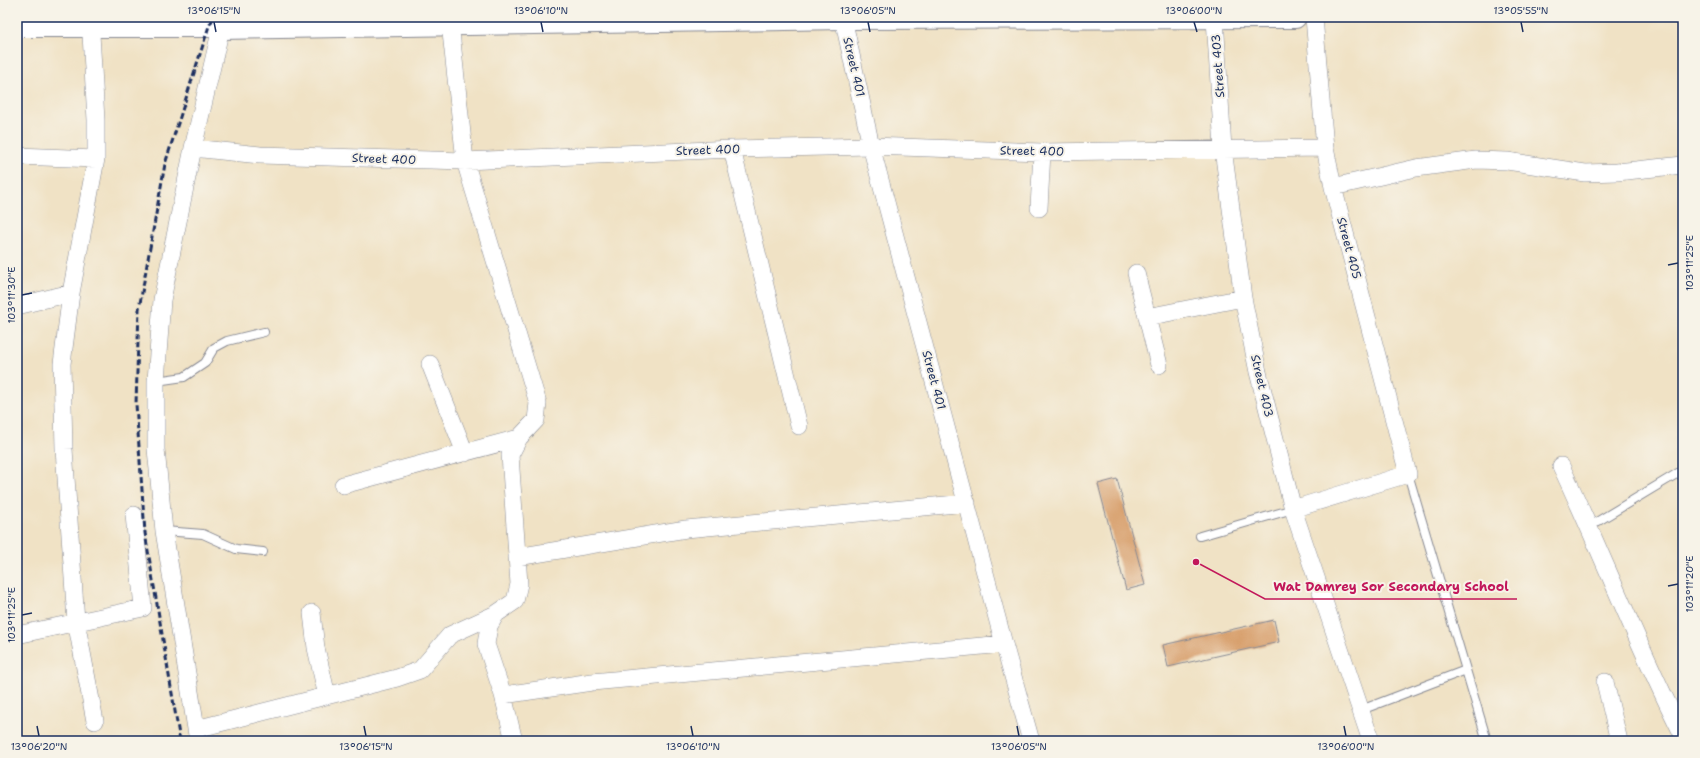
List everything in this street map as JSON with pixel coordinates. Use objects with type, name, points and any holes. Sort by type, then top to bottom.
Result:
[{"type":"main road","points":[[17,26],[91,22],[450,23],[483,20],[1295,17]]},
{"type":"street","name":"Street 405","points":[[1314,17],[1325,148],[1333,187],[1408,474]]},
{"type":"street","name":"Street 401","points":[[843,18],[871,146],[1031,741]]},
{"type":"street","name":"Street 403","points":[[1215,18],[1223,149],[1243,298],[1258,372],[1293,509],[1371,741]]},
{"type":"street","points":[[91,22],[96,159],[71,293],[62,364],[64,449],[76,622],[95,721]]},
{"type":"street","points":[[223,22],[193,148],[162,300],[156,381],[156,448],[164,531],[197,735],[327,696],[397,678],[420,670],[450,635],[496,614],[516,601],[519,584],[510,455],[519,438],[536,420],[538,403],[465,161],[450,23]]},
{"type":"street","name":"Street 400","points":[[193,148],[260,155],[465,161],[732,149],[871,146],[1042,152],[1325,148]]},
{"type":"street","points":[[732,149],[799,426]]},
{"type":"street","points":[[1039,208],[1042,152]]},
{"type":"street","points":[[17,156],[96,159]]},
{"type":"street","points":[[1333,187],[1416,168],[1476,160],[1507,161],[1585,172],[1617,172],[1683,165]]},
{"type":"street","points":[[1136,273],[1159,364]]},
{"type":"street","points":[[17,306],[71,293]]},
{"type":"street","points":[[1147,317],[1243,298]]},
{"type":"street","points":[[430,364],[465,452]]},
{"type":"street","points":[[343,485],[519,438]]},
{"type":"street","points":[[1561,466],[1590,526],[1666,701],[1683,735]]},
{"type":"street","points":[[1293,509],[1408,474]]},
{"type":"street","points":[[517,558],[686,529],[967,503]]},
{"type":"street","points":[[17,635],[142,608],[134,515]]},
{"type":"street","points":[[312,613],[316,648],[327,696]]},
{"type":"street","points":[[496,614],[489,626],[486,644],[503,695],[514,741]]},
{"type":"street","points":[[503,695],[592,682],[1004,644]]},
{"type":"street","points":[[1604,682],[1619,741]]},
{"type":"lane","points":[[156,381],[184,377],[205,364],[214,348],[227,341],[264,332]]},
{"type":"lane","points":[[1590,526],[1683,470]]},
{"type":"lane","points":[[1408,474],[1487,741]]},
{"type":"lane","points":[[1200,536],[1293,509]]},
{"type":"lane","points":[[164,531],[203,534],[236,549],[263,552]]},
{"type":"lane","points":[[1361,710],[1466,670]]},
{"type":"building","points":[[1117,479],[1145,585],[1126,590],[1098,484]]},
{"type":"building","points":[[1274,620],[1279,642],[1168,667],[1163,645]]},
{"type":"railway","points":[[180,741],[145,533],[136,404],[139,309],[165,164],[209,26],[214,17]]},
{"type":"place","name":"Wat Damrey Sor Secondary School","points":[[1196,562]]}]
